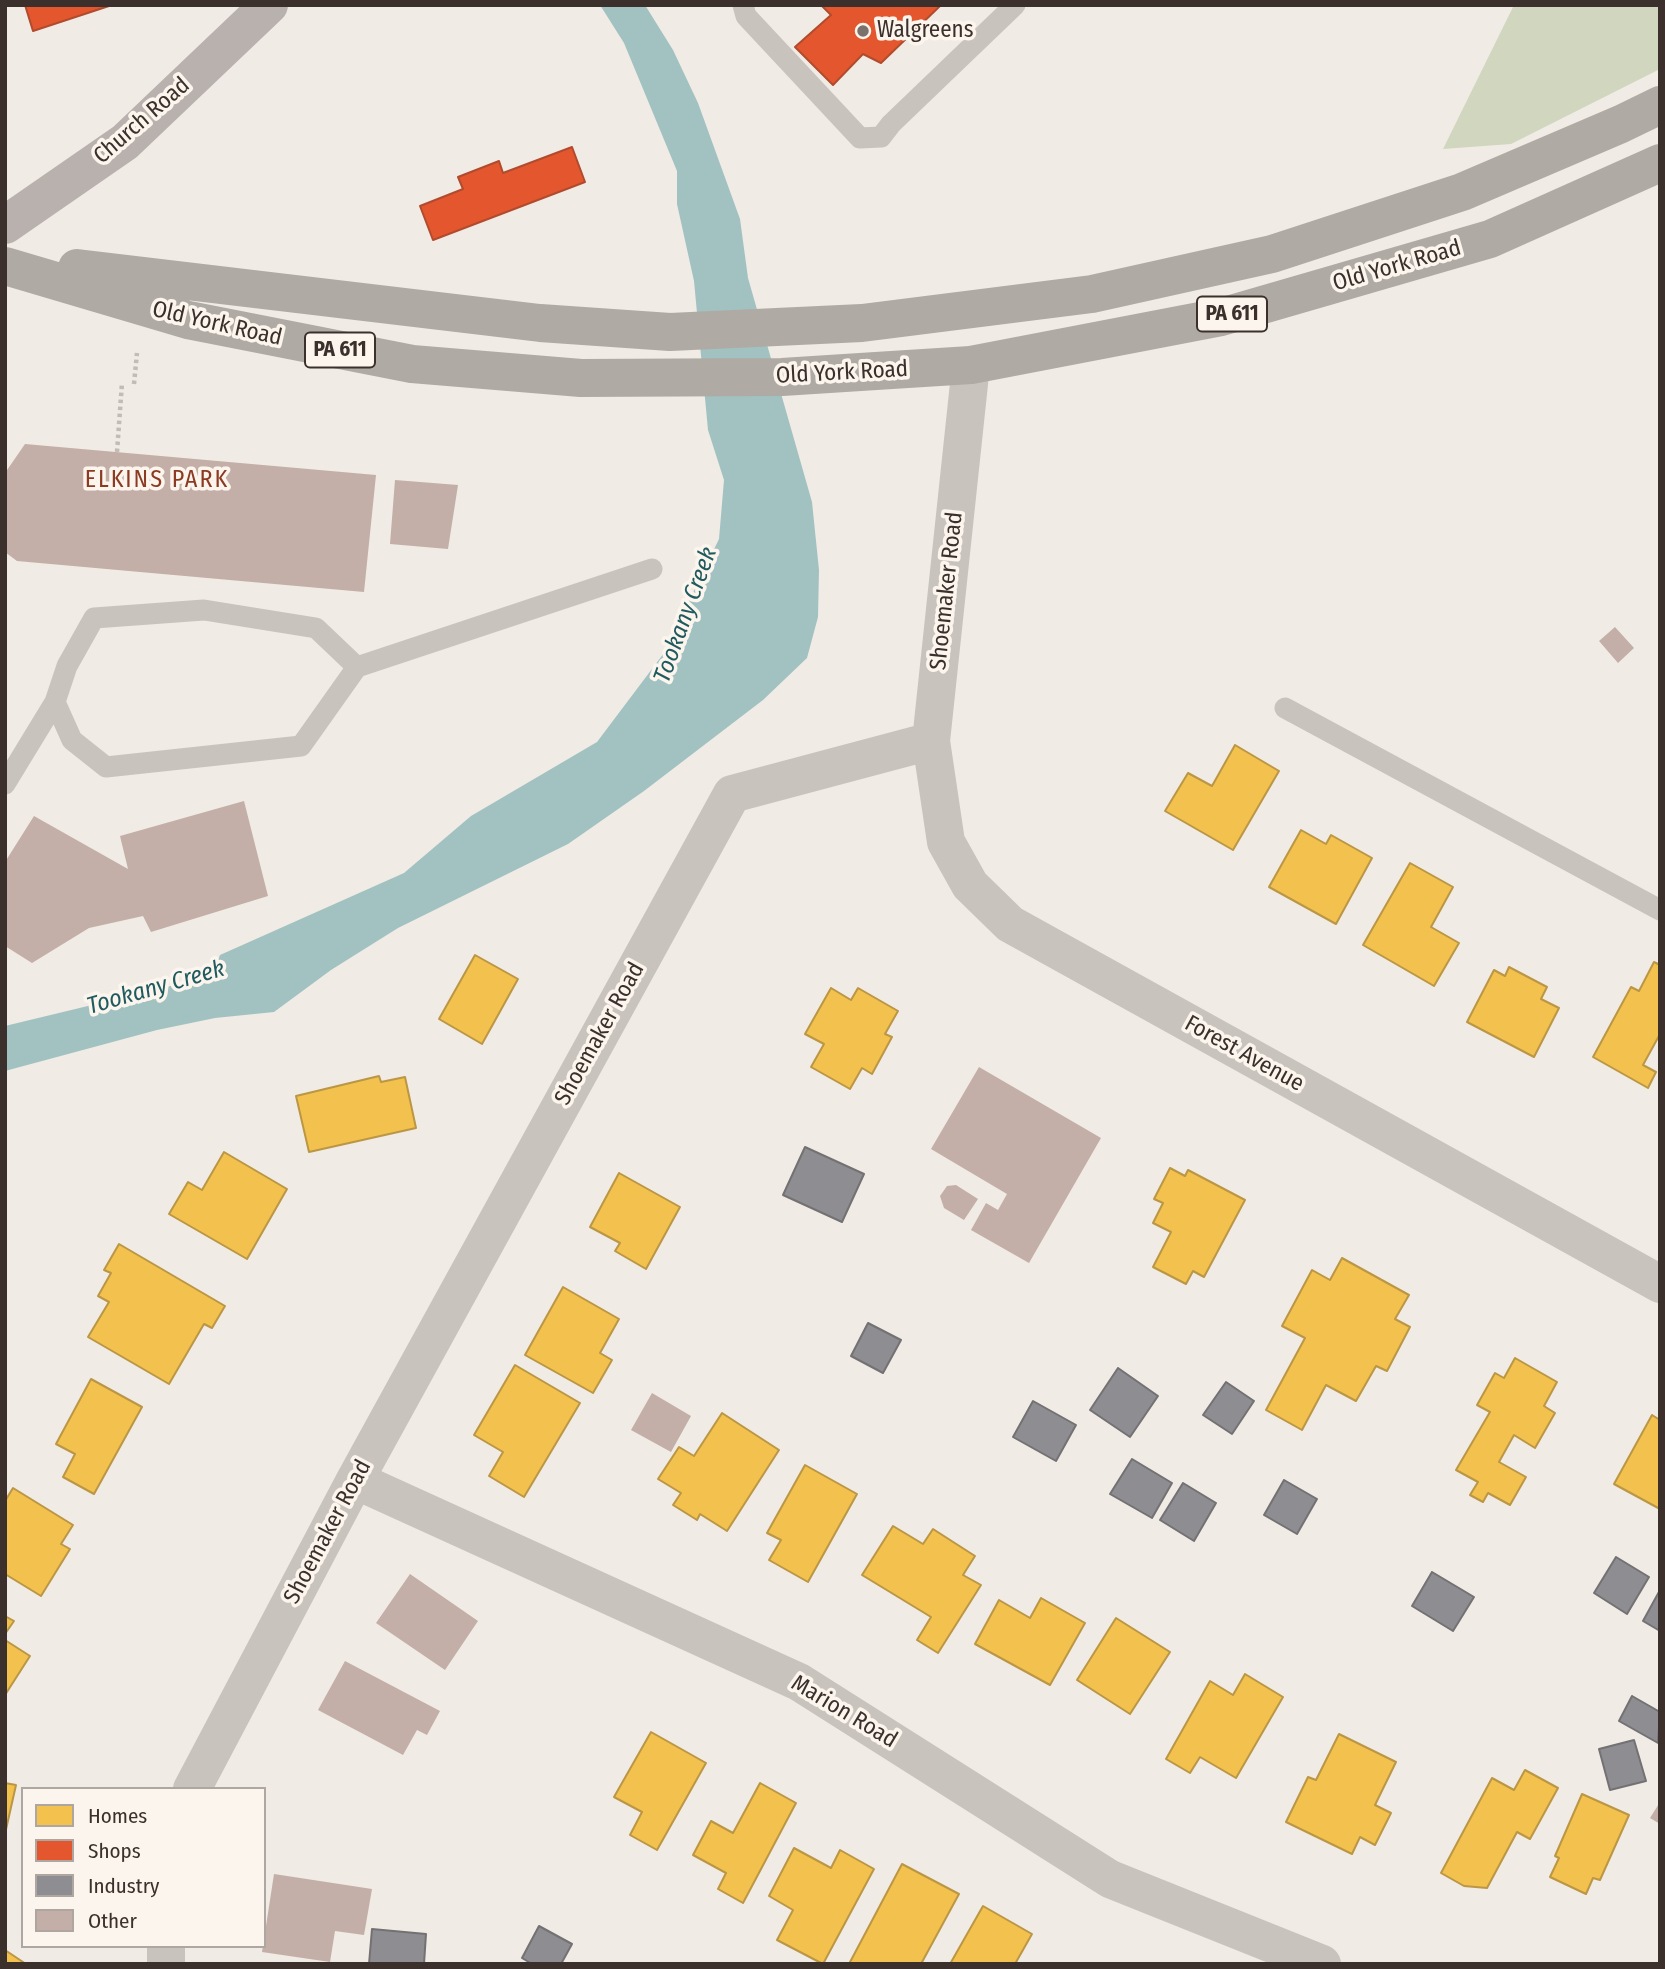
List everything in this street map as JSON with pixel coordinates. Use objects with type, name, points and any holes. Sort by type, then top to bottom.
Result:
[{"type":"highway","name":"Old York Road","points":[[5,259],[527,322],[670,332],[862,323],[1092,295],[1272,254],[1462,191],[1660,105]]},
{"type":"highway","name":"Old York Road","points":[[5,266],[188,320],[412,364],[581,378],[782,377],[971,365],[1221,317],[1490,239],[1660,163]]},
{"type":"main road","name":"Church Road","points":[[5,225],[125,142],[269,5]]},
{"type":"street","name":"Shoemaker Road","points":[[193,1787],[355,1480],[732,794],[931,741],[971,365]]},
{"type":"street","name":"Forest Avenue","points":[[931,741],[946,842],[970,884],[1010,924],[1660,1284]]},
{"type":"street","name":"Marion Road","points":[[355,1480],[799,1682],[1111,1879],[1322,1964]]},
{"type":"lane","points":[[743,5],[746,16],[860,138],[881,137],[891,124],[1015,5]]},
{"type":"lane","points":[[55,702],[72,740],[106,767],[301,746],[357,667],[652,569]]},
{"type":"lane","points":[[5,784],[55,702],[67,666],[94,618],[204,610],[316,628],[357,667]]},
{"type":"lane","points":[[1285,708],[1660,910]]},
{"type":"path","points":[[134,384],[137,353]]},
{"type":"path","points":[[117,452],[122,383]]},
{"type":"green space","points":[[1514,5],[1660,5],[1660,69],[1511,144],[1443,149]]},
{"type":"water","name":"Tookany Creek","points":[[600,5],[645,5],[673,50],[698,103],[740,219],[748,278],[812,502],[819,570],[818,617],[807,658],[763,700],[644,791],[568,844],[398,928],[331,970],[274,1012],[215,1018],[157,1030],[5,1071],[5,1026],[212,976],[220,955],[404,873],[471,816],[597,742],[664,653],[719,539],[724,480],[708,430],[694,281],[677,204],[677,171],[624,43]]},
{"type":"building: Homes","points":[[1235,745],[1279,771],[1233,850],[1165,811],[1188,773],[1212,786]]},
{"type":"building: Homes","points":[[1301,830],[1326,844],[1331,835],[1372,858],[1336,924],[1269,887]]},
{"type":"building: Homes","points":[[1410,863],[1453,887],[1431,927],[1459,943],[1434,986],[1363,945]]},
{"type":"building: Homes","points":[[475,955],[518,979],[482,1044],[439,1019]]},
{"type":"building: Homes","points":[[1654,962],[1660,965],[1660,1034],[1643,1065],[1656,1072],[1648,1088],[1593,1057],[1631,987],[1639,991]]},
{"type":"building: Homes","points":[[1509,967],[1547,987],[1541,999],[1559,1008],[1534,1057],[1467,1022],[1494,970],[1505,976]]},
{"type":"building: Homes","points":[[831,988],[851,1000],[858,988],[898,1011],[885,1034],[892,1037],[872,1074],[862,1068],[850,1089],[811,1067],[824,1044],[805,1034]]},
{"type":"building: Homes","points":[[379,1076],[381,1082],[405,1077],[416,1128],[309,1152],[296,1096]]},
{"type":"building: Homes","points":[[224,1152],[287,1189],[247,1259],[169,1214],[188,1182],[202,1190]]},
{"type":"building: Homes","points":[[1170,1168],[1185,1176],[1188,1170],[1245,1200],[1204,1277],[1193,1271],[1186,1284],[1153,1267],[1171,1232],[1153,1223],[1163,1203],[1154,1199]]},
{"type":"building: Homes","points":[[619,1173],[680,1207],[646,1269],[615,1251],[620,1243],[590,1227]]},
{"type":"building: Homes","points":[[119,1244],[225,1306],[212,1328],[204,1324],[169,1384],[88,1337],[109,1302],[98,1296],[111,1273],[104,1270]]},
{"type":"building: Homes","points":[[1342,1258],[1409,1295],[1395,1319],[1410,1327],[1387,1371],[1376,1366],[1356,1401],[1326,1385],[1302,1430],[1266,1410],[1305,1338],[1282,1326],[1312,1270],[1330,1280]]},
{"type":"building: Homes","points":[[563,1287],[619,1319],[600,1353],[612,1360],[593,1393],[525,1355]]},
{"type":"building: Homes","points":[[1515,1358],[1557,1382],[1544,1406],[1555,1413],[1535,1448],[1514,1435],[1499,1462],[1526,1477],[1510,1505],[1488,1493],[1483,1502],[1470,1495],[1478,1482],[1456,1470],[1490,1412],[1477,1405],[1495,1373],[1504,1378]]},
{"type":"building: Homes","points":[[515,1365],[580,1403],[524,1497],[489,1476],[503,1452],[474,1435]]},
{"type":"building: Homes","points":[[91,1379],[142,1407],[94,1494],[63,1477],[75,1454],[56,1444]]},
{"type":"building: Homes","points":[[722,1413],[779,1450],[727,1531],[700,1514],[697,1520],[673,1505],[681,1493],[658,1479],[679,1447],[694,1456]]},
{"type":"building: Homes","points":[[1652,1415],[1660,1420],[1660,1509],[1614,1484]]},
{"type":"building: Homes","points":[[805,1465],[857,1494],[808,1582],[769,1560],[781,1540],[767,1533]]},
{"type":"building: Homes","points":[[13,1488],[73,1525],[61,1544],[70,1549],[41,1596],[5,1574],[5,1501]]},
{"type":"building: Homes","points":[[893,1526],[923,1544],[933,1529],[975,1556],[963,1575],[981,1585],[938,1653],[917,1640],[931,1617],[862,1575]]},
{"type":"building: Homes","points":[[1041,1598],[1085,1623],[1050,1685],[975,1644],[999,1600],[1030,1618]]},
{"type":"building: Homes","points":[[5,1616],[14,1621],[5,1634]]},
{"type":"building: Homes","points":[[1116,1618],[1170,1652],[1130,1714],[1077,1680]]},
{"type":"building: Homes","points":[[5,1640],[30,1656],[5,1695]]},
{"type":"building: Homes","points":[[1245,1674],[1283,1697],[1236,1778],[1200,1757],[1190,1773],[1166,1759],[1210,1681],[1233,1695]]},
{"type":"building: Homes","points":[[651,1732],[706,1763],[657,1850],[630,1835],[642,1812],[614,1797]]},
{"type":"building: Homes","points":[[1339,1734],[1396,1762],[1375,1805],[1391,1813],[1375,1845],[1360,1837],[1352,1854],[1286,1822],[1308,1777],[1316,1780]]},
{"type":"building: Homes","points":[[1525,1770],[1558,1788],[1530,1839],[1517,1832],[1487,1888],[1464,1886],[1441,1873],[1492,1778],[1514,1790]]},
{"type":"building: Homes","points":[[5,1783],[16,1785],[5,1834]]},
{"type":"building: Homes","points":[[760,1783],[796,1803],[743,1903],[718,1889],[726,1873],[693,1855],[711,1821],[733,1833]]},
{"type":"building: Homes","points":[[1582,1794],[1629,1815],[1600,1880],[1593,1878],[1586,1894],[1550,1877],[1559,1858],[1555,1856]]},
{"type":"building: Homes","points":[[794,1848],[831,1868],[840,1850],[874,1869],[823,1964],[777,1940],[793,1910],[769,1896]]},
{"type":"building: Homes","points":[[902,1864],[959,1894],[921,1964],[849,1964]]},
{"type":"building: Homes","points":[[983,1906],[1032,1934],[1015,1964],[950,1964]]},
{"type":"building: Homes","points":[[5,1950],[26,1964],[5,1964]]},
{"type":"building: Shops","points":[[25,5],[112,5],[33,31]]},
{"type":"building: Shops","name":"Walgreens","points":[[821,5],[941,5],[881,63],[863,54],[833,85],[795,47],[831,15]]},
{"type":"building: Shops","points":[[572,147],[585,182],[433,240],[420,206],[463,189],[458,177],[499,161],[503,173]]},
{"type":"building: Industry","points":[[805,1147],[864,1174],[842,1222],[783,1195]]},
{"type":"building: Industry","points":[[868,1323],[901,1340],[883,1373],[851,1356]]},
{"type":"building: Industry","points":[[1118,1368],[1158,1396],[1130,1437],[1090,1410]]},
{"type":"building: Industry","points":[[1226,1382],[1254,1401],[1232,1434],[1203,1415]]},
{"type":"building: Industry","points":[[1033,1401],[1076,1425],[1056,1461],[1013,1437]]},
{"type":"building: Industry","points":[[1132,1459],[1172,1483],[1152,1518],[1110,1494]]},
{"type":"building: Industry","points":[[1284,1480],[1317,1499],[1297,1534],[1264,1515]]},
{"type":"building: Industry","points":[[1183,1483],[1216,1503],[1194,1541],[1160,1520]]},
{"type":"building: Industry","points":[[1616,1557],[1649,1577],[1627,1614],[1594,1593]]},
{"type":"building: Industry","points":[[1432,1572],[1474,1597],[1453,1631],[1412,1606]]},
{"type":"building: Industry","points":[[1660,1590],[1660,1631],[1643,1621]]},
{"type":"building: Industry","points":[[1632,1696],[1660,1712],[1658,1743],[1619,1721]]},
{"type":"building: Industry","points":[[1634,1740],[1646,1781],[1610,1790],[1599,1749]]},
{"type":"building: Industry","points":[[539,1926],[572,1944],[561,1964],[532,1964],[522,1958]]},
{"type":"building: Industry","points":[[372,1929],[426,1934],[424,1964],[369,1964]]},
{"type":"building: Other","points":[[25,444],[376,475],[364,592],[17,561],[5,552],[5,473]]},
{"type":"building: Other","points":[[395,480],[458,485],[448,549],[390,544]]},
{"type":"building: Other","points":[[1615,627],[1634,648],[1618,663],[1599,641]]},
{"type":"building: Other","points":[[244,801],[268,896],[151,932],[143,916],[89,928],[32,963],[5,946],[5,862],[34,816],[128,869],[120,836]]},
{"type":"building: Other","points":[[979,1067],[1101,1138],[1029,1263],[971,1230],[986,1203],[998,1210],[1007,1194],[931,1149]]},
{"type":"building: Other","points":[[956,1185],[978,1199],[964,1220],[944,1208],[940,1196],[947,1186]]},
{"type":"building: Other","points":[[652,1393],[691,1416],[671,1452],[631,1430]]},
{"type":"building: Other","points":[[410,1574],[478,1621],[445,1670],[376,1623]]},
{"type":"building: Other","points":[[345,1661],[440,1711],[427,1735],[417,1730],[403,1755],[318,1710]]},
{"type":"building: Other","points":[[1660,1802],[1660,1824],[1650,1818]]},
{"type":"building: Other","points":[[274,1874],[372,1889],[364,1935],[335,1931],[330,1962],[262,1952],[263,1948],[266,1948],[266,1926]]},
{"type":"place","name":"Walgreens","points":[[863,31]]},
{"type":"district","name":"ELKINS PARK","points":[[157,480]]}]
